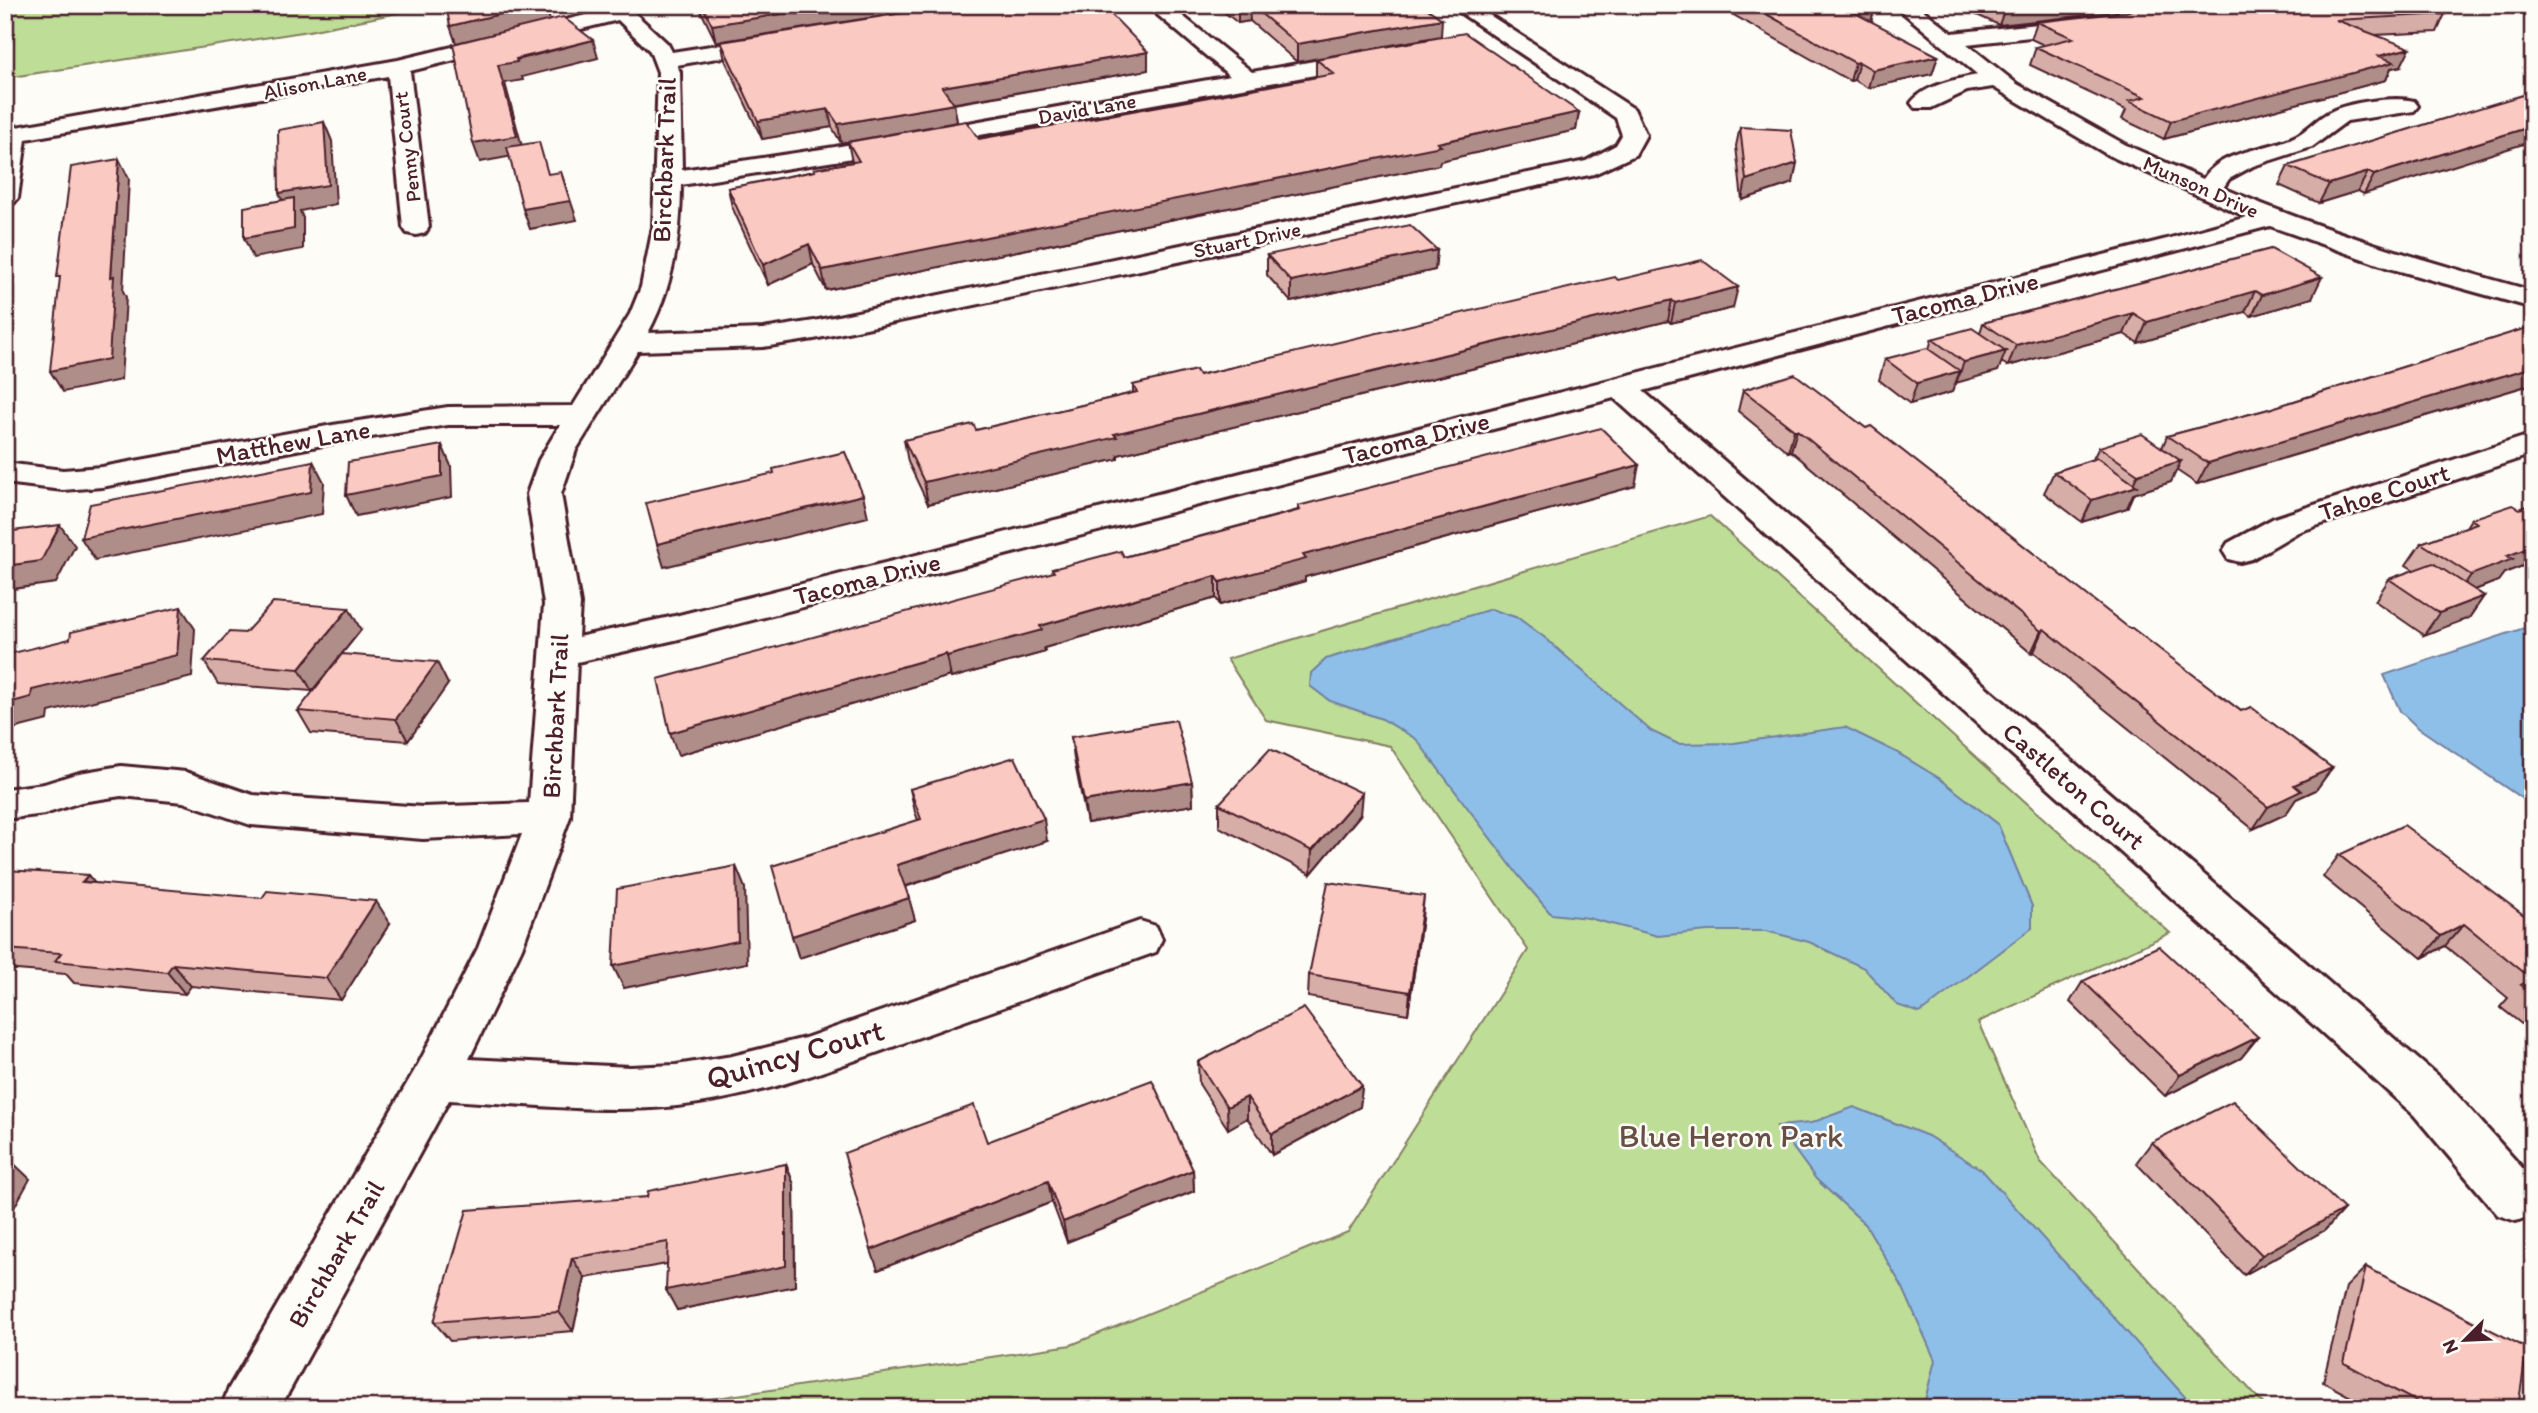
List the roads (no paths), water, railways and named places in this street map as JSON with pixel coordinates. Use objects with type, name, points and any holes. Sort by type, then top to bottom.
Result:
[{"type":"street","points":[[1156,5],[1248,80]]},
{"type":"street","name":"Stuart Drive","points":[[626,343],[763,338],[814,330],[1594,167],[1626,150],[1634,135],[1626,114],[1459,5]]},
{"type":"street","name":"Munson Drive","points":[[1904,5],[1998,80],[2081,131],[2152,166],[2271,218],[2399,262],[2533,300]]},
{"type":"street","name":"Birchbark Trail","points":[[249,1408],[436,1078],[500,948],[549,817],[562,604],[544,494],[554,459],[645,313],[658,272],[665,232],[669,72],[660,49],[617,9]]},
{"type":"street","name":"Alison Lane","points":[[10,136],[398,67],[617,9]]},
{"type":"street","points":[[1948,40],[2108,22]]},
{"type":"street","points":[[1478,39],[1505,34]]},
{"type":"street","points":[[1974,61],[2012,51],[2013,45],[2006,35]]},
{"type":"street","points":[[666,60],[790,40]]},
{"type":"street","name":"David Lane","points":[[667,180],[835,154],[1383,56]]},
{"type":"street","name":"Penny Court","points":[[398,67],[416,227]]},
{"type":"street","points":[[1923,103],[1947,88],[1967,82],[1998,80]]},
{"type":"street","points":[[2208,192],[2219,174],[2244,161],[2303,142],[2339,116],[2369,109],[2406,106]]},
{"type":"street","points":[[5,198],[10,136]]},
{"type":"street","points":[[2152,166],[2165,159],[2193,157],[2244,161]]},
{"type":"street","name":"Tacoma Drive","points":[[560,653],[689,625],[2180,244],[2271,218]]},
{"type":"street","name":"Castleton Court","points":[[1619,386],[2431,1100],[2516,1198]]},
{"type":"street","name":"Matthew Lane","points":[[5,472],[63,480],[102,477],[333,434],[448,416],[583,415]]},
{"type":"street","name":"Tahoe Court","points":[[2240,551],[2286,525],[2533,443]]},
{"type":"street","points":[[5,804],[45,799],[79,788],[121,781],[186,787],[251,810],[366,820],[423,823],[549,817]]},
{"type":"street","name":"Quincy Court","points":[[436,1078],[613,1088],[669,1086],[750,1073],[805,1058],[1140,939]]},
{"type":"water","points":[[1491,609],[1518,618],[1544,637],[1651,731],[1678,744],[1734,743],[1845,727],[1896,752],[1939,778],[1998,824],[2032,906],[2032,928],[1920,1013],[1897,1005],[1864,968],[1809,942],[1766,931],[1708,931],[1658,936],[1588,918],[1551,914],[1518,875],[1416,739],[1382,719],[1330,701],[1310,686],[1311,673],[1326,659]]},
{"type":"water","points":[[2527,627],[2533,628],[2533,806],[2417,727],[2400,711],[2384,675]]},
{"type":"water","points":[[1854,1107],[1928,1136],[1982,1170],[2195,1408],[1923,1408],[1935,1360],[1903,1288],[1866,1225],[1816,1179],[1777,1126],[1811,1123]]},
{"type":"park label","name":"Blue Heron Park","points":[[1731,1136]]}]
